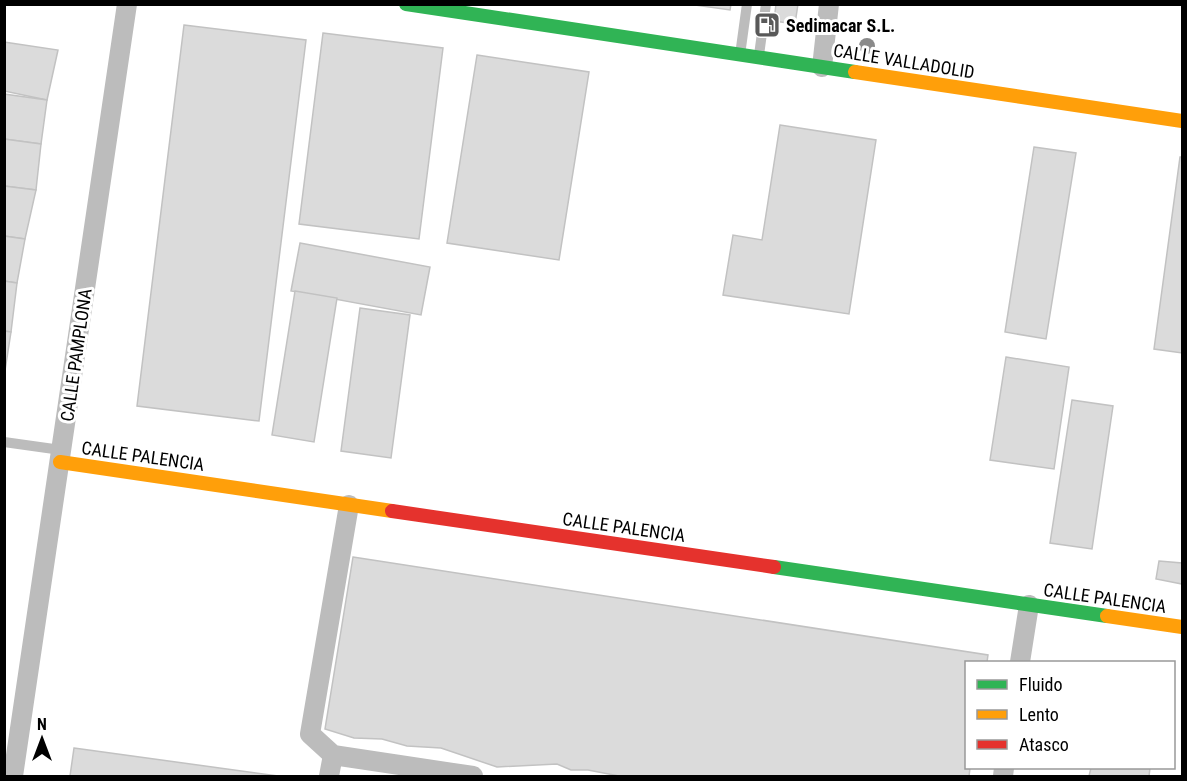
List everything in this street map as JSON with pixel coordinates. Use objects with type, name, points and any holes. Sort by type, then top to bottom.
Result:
[{"type":"street","name":"CALLE PAMPLONA","points":[[13,777],[127,4]]},
{"type":"street","name":"CALLE VALLADOLID","points":[[406,4],[1182,121]]},
{"type":"street","points":[[822,67],[829,4]]},
{"type":"street","name":"CALLE PALENCIA","points":[[61,456],[349,505],[1182,627]]},
{"type":"street","points":[[349,505],[310,734],[333,755],[473,777]]},
{"type":"street","points":[[1020,661],[1029,605]]},
{"type":"street","points":[[329,777],[333,755]]},
{"type":"lane","points":[[740,55],[747,4]]},
{"type":"lane","points":[[759,58],[766,4]]},
{"type":"lane","points":[[4,442],[61,456]]},
{"type":"building","points":[[688,4],[731,4],[730,10]]},
{"type":"building","points":[[776,4],[798,4],[795,24],[774,21]]},
{"type":"building","points":[[184,25],[306,40],[259,421],[137,406]]},
{"type":"building","points":[[323,33],[443,48],[419,239],[299,224]]},
{"type":"building","points":[[4,42],[58,50],[47,100],[4,91]]},
{"type":"building","points":[[477,55],[589,72],[559,260],[447,243]]},
{"type":"building","points":[[4,94],[47,100],[41,144],[4,139]]},
{"type":"building","points":[[780,125],[876,140],[849,314],[723,295],[733,235],[762,240]]},
{"type":"building","points":[[4,139],[41,144],[36,190],[4,186]]},
{"type":"building","points":[[1034,147],[1076,153],[1046,339],[1005,332]]},
{"type":"building","points":[[1180,157],[1182,157],[1182,353],[1154,349]]},
{"type":"building","points":[[4,186],[36,190],[25,239],[4,236]]},
{"type":"building","points":[[4,236],[25,239],[17,283],[4,281]]},
{"type":"building","points":[[300,243],[430,267],[421,315],[291,291]]},
{"type":"building","points":[[4,281],[17,283],[11,332],[4,331]]},
{"type":"building","points":[[295,291],[337,298],[314,442],[272,435]]},
{"type":"building","points":[[360,308],[410,315],[391,458],[341,451]]},
{"type":"building","points":[[4,331],[11,332],[4,377]]},
{"type":"building","points":[[1006,357],[1069,367],[1054,469],[990,460]]},
{"type":"building","points":[[1072,400],[1113,406],[1092,549],[1050,543]]},
{"type":"building","points":[[353,557],[988,655],[987,661],[965,661],[965,769],[970,769],[969,776],[619,776],[588,770],[571,770],[557,764],[497,767],[441,748],[407,746],[382,739],[354,738],[325,729]]},
{"type":"building","points":[[1159,561],[1182,563],[1182,584],[1156,579]]},
{"type":"building","points":[[74,748],[278,776],[70,776]]},
{"type":"building","points":[[1091,769],[1150,769],[1149,776],[1089,776]]},
{"type":"traffic: fast","points":[[406,4],[855,72]]},
{"type":"traffic: fast","points":[[774,567],[1107,616]]},
{"type":"traffic: slow","points":[[855,72],[1182,121]]},
{"type":"traffic: slow","points":[[60,462],[392,511]]},
{"type":"traffic: slow","points":[[1107,616],[1182,627]]},
{"type":"traffic: jam","points":[[392,511],[774,567]]},
{"type":"place","name":"Sedimacar S.L.","points":[[767,25]]}]
